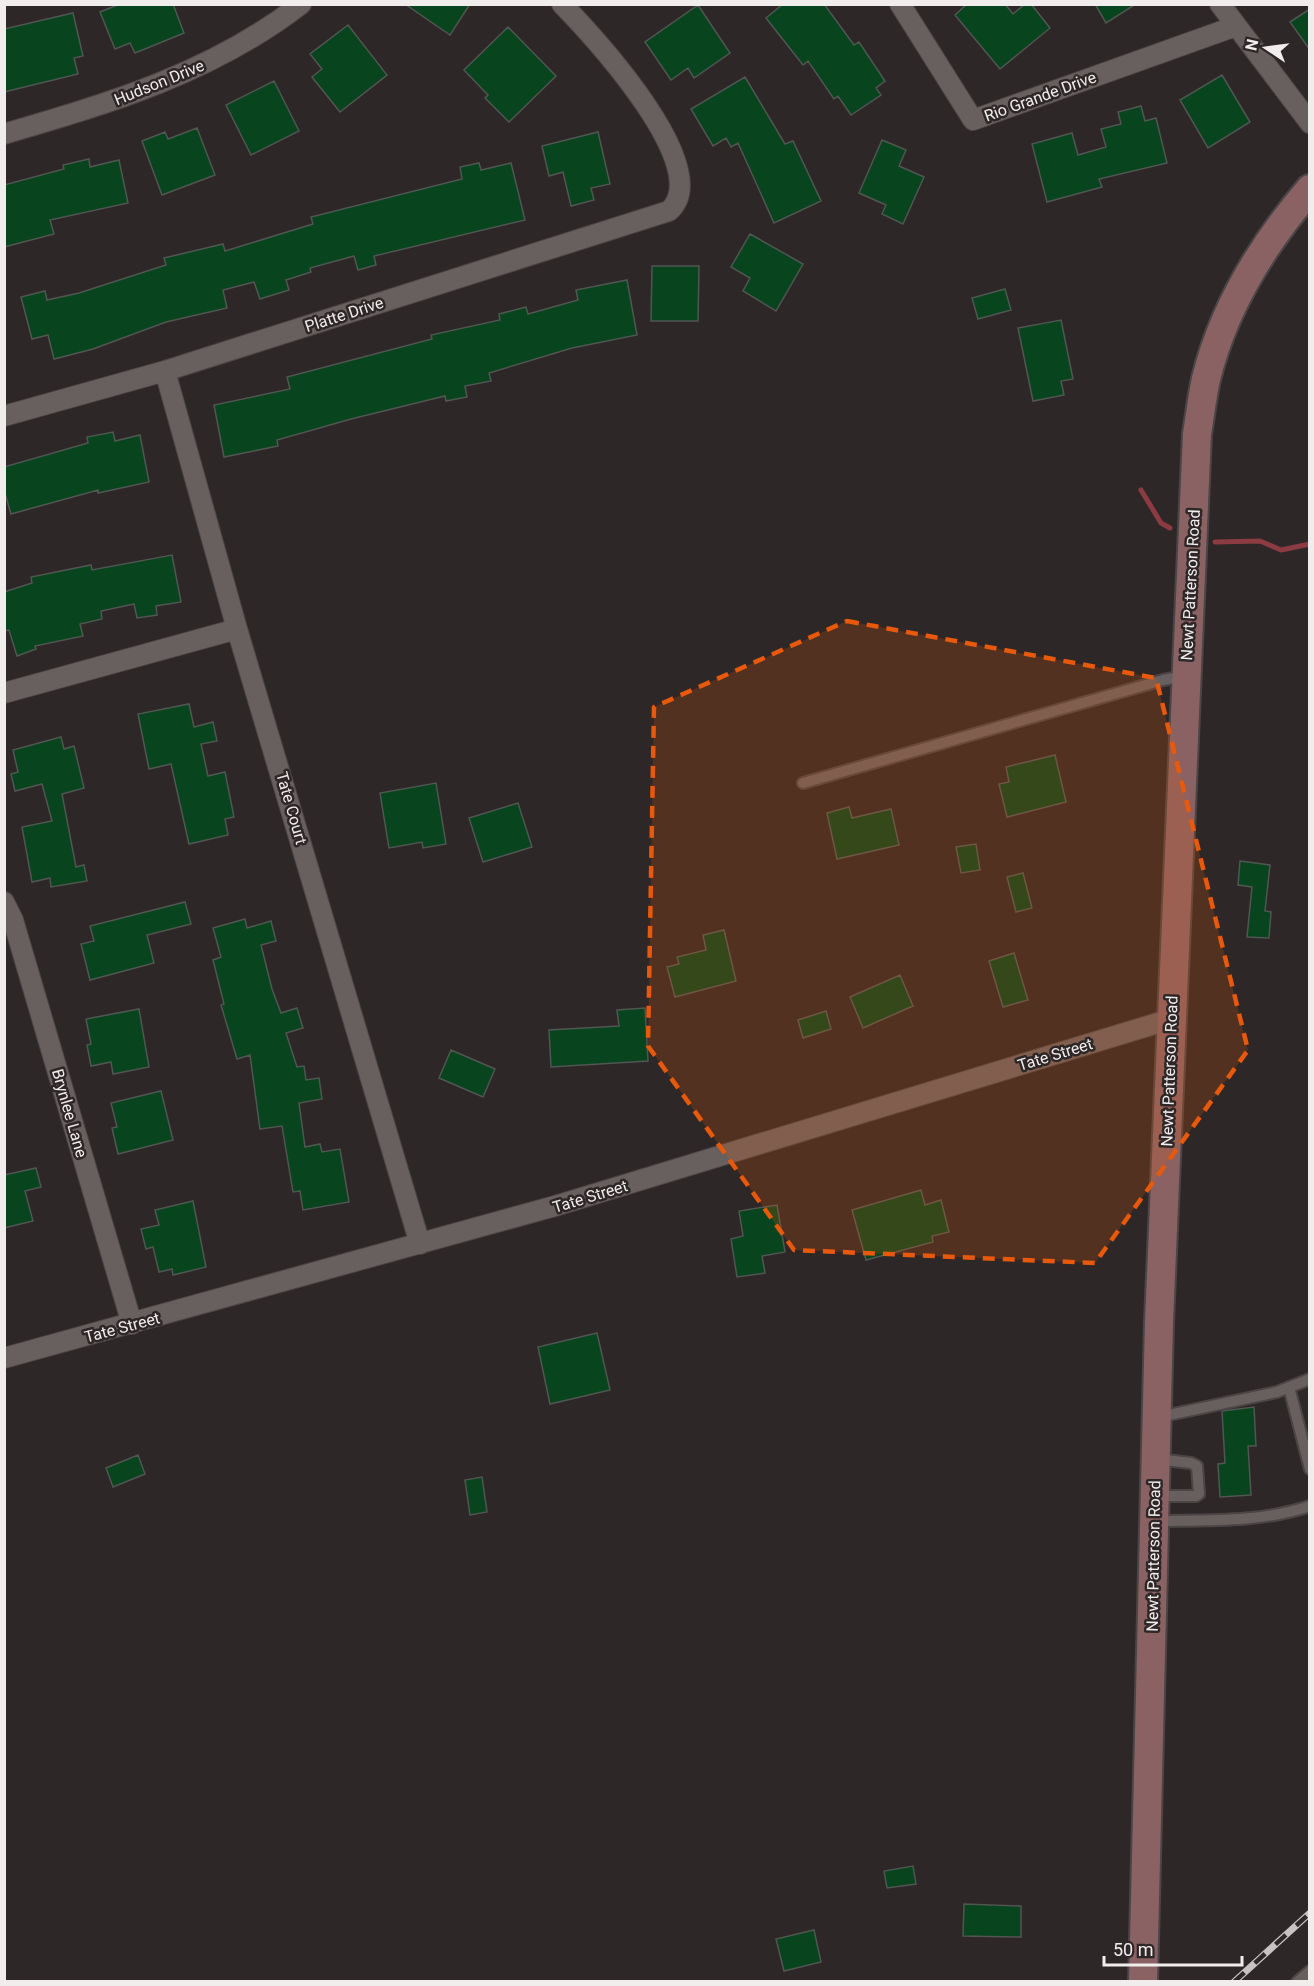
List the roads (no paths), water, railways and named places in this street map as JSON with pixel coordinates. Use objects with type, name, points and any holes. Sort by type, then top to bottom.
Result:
[{"type":"street","name":"Hudson Drive","points":[[4,134],[141,93],[267,31],[301,4]]},
{"type":"street","name":"Platte Drive","points":[[4,416],[165,371],[669,211],[678,200],[680,184],[676,166],[663,133],[630,81],[562,4]]},
{"type":"street","name":"Rio Grande Drive","points":[[900,4],[974,120],[1236,26]]},
{"type":"street","points":[[1220,4],[1310,123]]},
{"type":"street","name":"Newt Patterson Road","points":[[1143,1982],[1157,1418],[1171,1019],[1197,434],[1206,378],[1223,331],[1250,270],[1285,218],[1310,189]]},
{"type":"street","name":"Tate Court","points":[[165,371],[237,629],[265,716],[420,1244]]},
{"type":"street","points":[[4,693],[237,629]]},
{"type":"street","name":"Brynlee Lane","points":[[4,902],[13,920],[132,1324]]},
{"type":"street","name":"Tate Street","points":[[4,1358],[566,1203],[1171,1019]]},
{"type":"lane","points":[[802,783],[1163,680],[1186,676]]},
{"type":"lane","points":[[1157,1418],[1277,1392],[1310,1379]]},
{"type":"lane","points":[[1289,1387],[1306,1441],[1310,1469]]},
{"type":"lane","points":[[1154,1509],[1199,1494],[1197,1466],[1191,1463],[1156,1459]]},
{"type":"lane","points":[[1154,1509],[1246,1520],[1285,1514],[1310,1506]]},
{"type":"lane","points":[[1297,1982],[1310,1971]]},
{"type":"waterway","points":[[1141,490],[1161,523],[1170,528]]},
{"type":"waterway","points":[[1215,542],[1260,541],[1281,550],[1310,544]]},
{"type":"railway","points":[[1234,1982],[1310,1913]]}]
